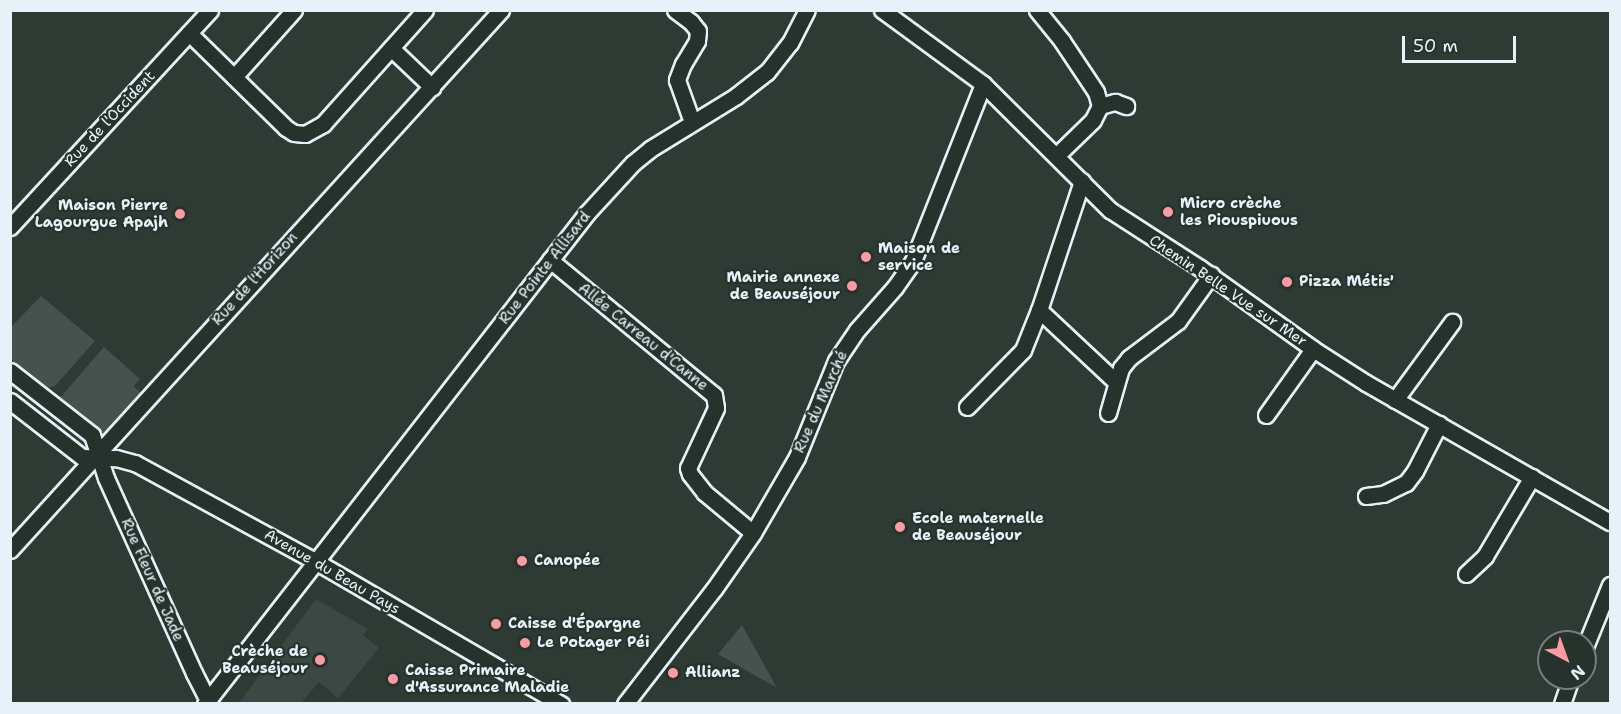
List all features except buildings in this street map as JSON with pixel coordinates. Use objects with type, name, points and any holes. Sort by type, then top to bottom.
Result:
[{"type":"street","name":"Rue de l'Occident","points":[[10,227],[210,10]]},
{"type":"street","points":[[234,77],[294,10]]},
{"type":"street","points":[[189,33],[286,128],[294,133],[305,134],[323,124],[425,10]]},
{"type":"street","name":"Rue de l'Horizon","points":[[10,550],[501,10]]},
{"type":"street","points":[[675,10],[691,22],[698,31],[697,41],[683,63],[677,81],[692,122]]},
{"type":"street","name":"Rue Pointe Allisard","points":[[208,702],[315,561],[587,213],[633,163],[692,122],[736,96],[767,72],[790,43],[807,10]]},
{"type":"street","name":"Chemin Belle Vue sur Mer","points":[[882,10],[983,84],[1110,210],[1211,275],[1313,349],[1395,400],[1611,522]]},
{"type":"street","points":[[1037,10],[1062,40],[1096,92],[1100,106],[1093,120],[1057,155]]},
{"type":"street","points":[[391,48],[432,87]]},
{"type":"street","name":"Rue du Marché","points":[[625,704],[714,589],[753,533],[797,457],[836,360],[857,330],[895,287],[913,261],[983,84]]},
{"type":"street","points":[[1100,106],[1115,102],[1126,106]]},
{"type":"street","points":[[967,407],[1023,350],[1039,310],[1082,181]]},
{"type":"street","name":"Allée Carreau d'Canne","points":[[550,260],[711,392],[716,399],[716,408],[688,468],[694,481],[705,493],[753,533]]},
{"type":"street","points":[[1108,413],[1120,368],[1129,358],[1178,321],[1211,275]]},
{"type":"street","points":[[1039,310],[1115,381]]},
{"type":"street","points":[[1395,400],[1452,322]]},
{"type":"street","points":[[1266,415],[1313,349]]},
{"type":"street","name":"Rue Fleur de Jade","points":[[10,371],[92,435],[97,446],[96,455],[208,702]]},
{"type":"street","name":"Avenue du Beau Pays","points":[[10,401],[82,457],[88,458],[96,455],[135,463],[315,561],[561,704]]},
{"type":"street","points":[[1366,496],[1383,494],[1406,483],[1415,471],[1439,424]]},
{"type":"street","points":[[1466,574],[1485,556],[1532,477]]},
{"type":"street","points":[[1592,630],[1611,585]]},
{"type":"shaded area","points":[[41,296],[95,341],[55,386],[44,389],[11,360],[11,327]]},
{"type":"shaded area","points":[[104,347],[140,379],[134,386],[141,393],[103,434],[60,398]]},
{"type":"shaded area","name":"Crèche de Beauséjour","points":[[316,599],[368,629],[363,635],[379,648],[338,698],[319,682],[301,703],[239,703]]},
{"type":"shaded area","points":[[742,625],[777,688],[718,654]]},
{"type":"place","name":"Micro crèche les Piouspiuous","points":[[1168,212]]},
{"type":"place","name":"Maison Pierre Lagourgue Apajh","points":[[180,214]]},
{"type":"place","name":"Maison de service","points":[[866,257]]},
{"type":"place","name":"Pizza Métis'","points":[[1287,282]]},
{"type":"place","name":"Mairie annexe de Beauséjour","points":[[852,286]]},
{"type":"place","name":"Ecole maternelle de Beauséjour","points":[[900,527]]},
{"type":"place","name":"Canopée","points":[[522,561]]},
{"type":"place","name":"Caisse d'Épargne","points":[[496,624]]},
{"type":"place","name":"Le Potager Péi","points":[[525,643]]},
{"type":"place","name":"Crèche de Beauséjour","points":[[320,660]]},
{"type":"place","name":"Allianz","points":[[673,673]]},
{"type":"place","name":"Caisse Primaire d'Assurance Maladie","points":[[393,679]]}]
